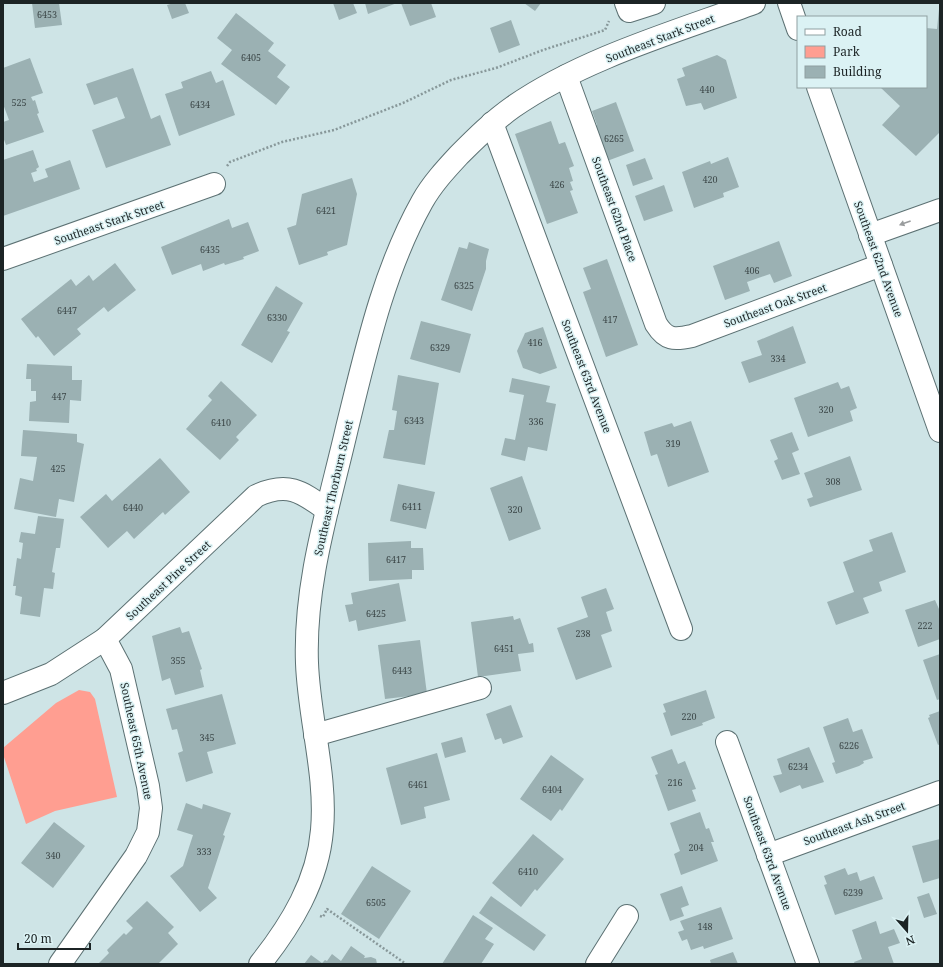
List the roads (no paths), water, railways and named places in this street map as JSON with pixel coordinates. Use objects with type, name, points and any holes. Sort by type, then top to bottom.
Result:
[{"type":"street","points":[[627,7],[654,3]]},
{"type":"street","name":"Southeast Stark Street","points":[[566,76],[597,62],[754,3]]},
{"type":"street","points":[[789,3],[797,26]]},
{"type":"street","name":"Southeast Thorburn Street","points":[[260,964],[281,936],[301,904],[315,868],[322,831],[322,806],[308,684],[307,634],[309,598],[328,510],[374,321],[394,262],[424,199],[443,173],[492,123],[524,100],[566,76]]},
{"type":"street","name":"Southeast 62nd Place","points":[[566,76],[656,324],[661,333],[669,338]]},
{"type":"street","name":"Southeast 62nd Avenue","points":[[818,88],[940,431]]},
{"type":"street","name":"Southeast 63rd Avenue","points":[[492,123],[682,628]]},
{"type":"street","name":"Southeast Stark Street","points":[[3,259],[214,184]]},
{"type":"street","points":[[870,235],[940,210]]},
{"type":"street","name":"Southeast Oak Street","points":[[669,338],[692,336],[881,266]]},
{"type":"street","name":"Southeast Pine Street","points":[[3,693],[51,674],[105,639],[256,496],[270,489],[285,488],[297,490],[328,510]]},
{"type":"street","name":"Southeast 65th Avenue","points":[[60,964],[136,856],[148,832],[151,808],[148,786],[121,669],[105,639]]},
{"type":"street","points":[[315,735],[480,688]]},
{"type":"street","name":"Southeast 63rd Avenue","points":[[727,742],[808,964]]},
{"type":"street","name":"Southeast Ash Street","points":[[768,855],[940,792]]},
{"type":"street","points":[[597,964],[627,916]]}]
